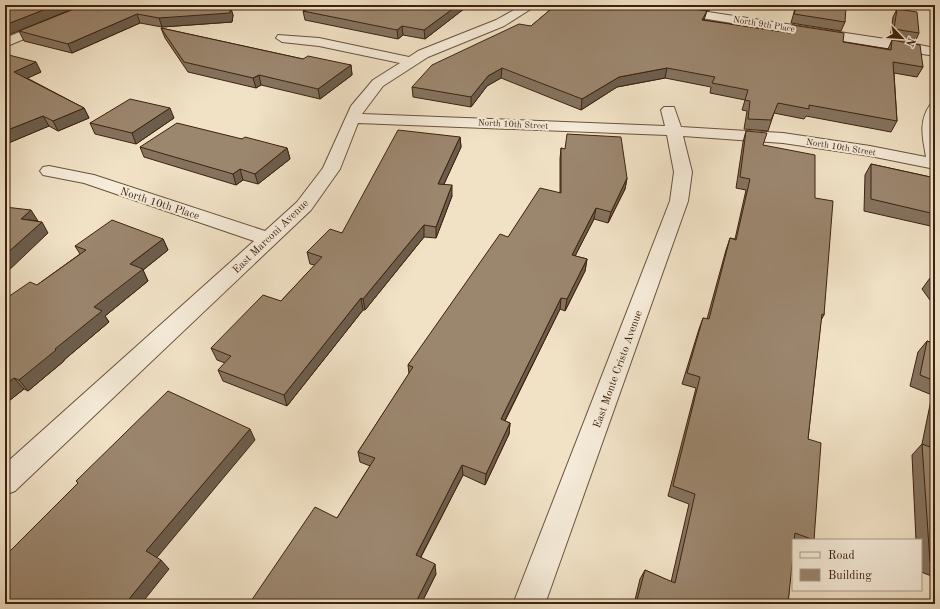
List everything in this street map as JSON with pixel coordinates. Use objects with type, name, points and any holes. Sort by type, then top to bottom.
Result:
[{"type":"street","points":[[5,43],[96,5]]},
{"type":"street","name":"East Marconi Avenue","points":[[5,482],[304,206],[332,169],[356,109],[378,83],[410,61],[500,23],[530,5]]},
{"type":"street","name":"North 9th Place","points":[[640,5],[750,16],[935,52]]},
{"type":"street","points":[[282,38],[319,42],[410,61]]},
{"type":"street","points":[[935,108],[930,125],[935,159]]},
{"type":"street","name":"North 10th Street","points":[[352,118],[671,120],[870,151],[935,164]]},
{"type":"street","name":"East Monte Cristo Avenue","points":[[529,604],[679,202],[683,172],[671,120]]},
{"type":"street","name":"North 10th Place","points":[[49,171],[88,179],[269,239]]},
{"type":"building","points":[[5,5],[56,5],[5,25]]},
{"type":"building","points":[[84,5],[225,5],[230,6],[230,13],[159,18],[137,14],[68,44],[19,31]]},
{"type":"building","points":[[315,5],[458,5],[424,30],[402,26],[397,30],[303,11]]},
{"type":"building","points":[[553,5],[668,5],[707,11],[702,20],[790,33],[792,25],[844,33],[843,42],[891,50],[892,40],[920,45],[923,67],[893,62],[897,121],[809,105],[809,109],[778,103],[771,120],[748,119],[750,101],[745,100],[748,90],[712,83],[715,77],[667,68],[619,77],[582,99],[502,68],[488,76],[471,97],[412,87],[432,65],[519,24],[531,26],[551,9],[549,9]]},
{"type":"building","points":[[797,5],[837,5],[846,7],[845,22],[794,14]]},
{"type":"building","points":[[897,9],[917,12],[919,33],[894,29]]},
{"type":"building","points":[[161,28],[303,59],[308,56],[351,65],[318,89],[259,75],[253,78],[184,62]]},
{"type":"building","points":[[5,54],[36,62],[14,72],[84,108],[53,121],[43,116],[5,131]]},
{"type":"building","points":[[130,99],[170,108],[132,133],[90,123]]},
{"type":"building","points":[[177,123],[242,139],[245,137],[287,148],[255,174],[240,169],[233,174],[140,147]]},
{"type":"building","points":[[398,130],[460,137],[438,184],[452,185],[436,227],[424,225],[363,299],[361,298],[284,395],[218,370],[231,356],[211,348],[263,295],[281,301],[322,257],[307,252],[330,229],[342,233]]},
{"type":"building","points":[[746,131],[767,133],[763,145],[815,155],[815,198],[833,201],[824,315],[822,314],[808,439],[821,443],[814,539],[795,533],[794,539],[792,539],[792,565],[788,604],[636,604],[645,570],[675,583],[695,494],[673,486],[700,377],[687,373],[703,318],[709,319],[730,238],[736,240],[750,179],[740,177]]},
{"type":"building","points":[[567,134],[621,137],[627,178],[611,212],[596,208],[572,255],[587,259],[567,299],[561,298],[501,419],[510,423],[486,474],[462,465],[416,555],[435,564],[415,604],[249,604],[315,507],[337,518],[375,458],[358,452],[413,367],[408,365],[500,234],[508,237],[540,188],[561,193],[561,148],[565,149]]},
{"type":"building","points":[[871,164],[935,178],[935,214],[871,199]]},
{"type":"building","points":[[5,207],[31,210],[21,219],[42,222],[5,255]]},
{"type":"building","points":[[112,220],[163,239],[130,264],[143,269],[94,307],[102,311],[19,380],[14,378],[5,385],[5,299],[30,282],[37,285],[86,250],[75,246]]},
{"type":"building","points":[[930,278],[935,278],[935,284]]},
{"type":"building","points":[[927,341],[935,344],[935,381],[920,375]]},
{"type":"building","points":[[168,391],[250,429],[146,551],[161,560],[125,604],[5,604],[5,556],[78,483],[76,481]]},
{"type":"building","points":[[935,420],[935,564],[930,562],[922,444],[930,447]]}]
